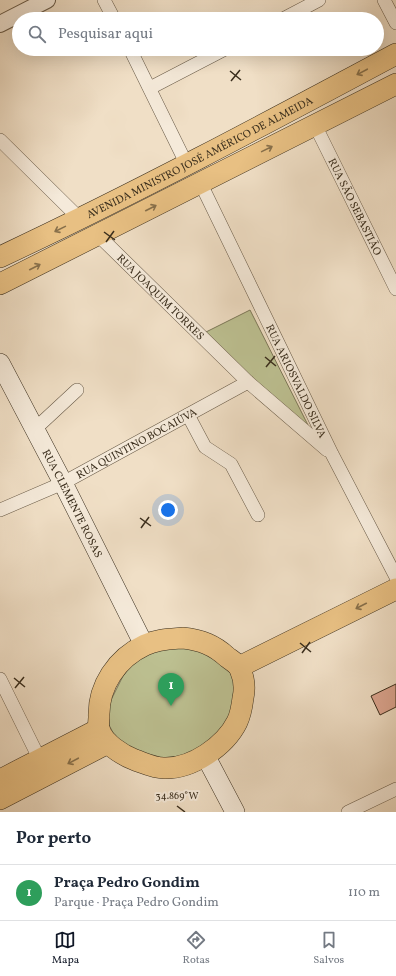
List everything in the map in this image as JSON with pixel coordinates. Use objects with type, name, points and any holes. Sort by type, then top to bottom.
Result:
[{"type":"main road","name":"AVENIDA MINISTRO JOSÉ AMÉRICO DE ALMEIDA","points":[[0,257],[80,219],[187,165],[396,54]]},
{"type":"main road","name":"AVENIDA MINISTRO JOSÉ AMÉRICO DE ALMEIDA","points":[[0,284],[396,84]]},
{"type":"main road","name":"RUA CLEMENTE ROSAS","points":[[0,363],[63,483],[144,645]]},
{"type":"main road","points":[[239,667],[396,589]]},
{"type":"main road","points":[[157,640],[198,640],[220,650],[239,667],[244,680],[244,694],[238,720],[232,731],[223,741],[200,758],[179,766],[164,768],[152,766],[128,757],[103,736],[99,701],[108,678],[124,659],[144,645],[157,640]]},
{"type":"main road","points":[[0,780],[40,760],[103,736]]},
{"type":"main road","points":[[0,799],[103,736]]},
{"type":"main road","points":[[200,758],[221,812]]},
{"type":"main road","points":[[200,758],[235,812]]},
{"type":"street","points":[[23,12],[46,0]]},
{"type":"street","points":[[104,0],[110,12]]},
{"type":"street","points":[[296,12],[319,0]]},
{"type":"street","points":[[384,0],[396,23]]},
{"type":"street","points":[[0,24],[12,18]]},
{"type":"street","points":[[134,56],[187,165]]},
{"type":"street","points":[[150,88],[211,56]]},
{"type":"street","name":"RUA SÃO SEBASTIÃO","points":[[315,125],[396,289]]},
{"type":"street","points":[[0,140],[80,219]]},
{"type":"street","name":"RUA ARIOSVALDO SILVA","points":[[200,182],[332,454],[396,577]]},
{"type":"street","name":"RUA JOAQUIM TORRES","points":[[98,235],[248,382],[332,454]]},
{"type":"street","name":"RUA QUINTINO BOCAIÚVA","points":[[0,510],[63,483],[248,382]]},
{"type":"street","points":[[35,429],[77,390]]},
{"type":"street","points":[[188,415],[205,447],[231,464],[258,515]]},
{"type":"street","points":[[0,679],[40,760]]},
{"type":"street","points":[[348,812],[396,789]]},
{"type":"green space","points":[[250,310],[312,433],[204,333]]},
{"type":"green space","points":[[190,643],[217,653],[233,676],[235,695],[232,710],[224,725],[204,747],[180,761],[153,762],[118,742],[109,725],[110,702],[123,676],[137,658],[162,647]]},
{"type":"building","points":[[396,684],[396,707],[380,715],[371,696]]},
{"type":"place","name":"Praça Pedro Gondim","points":[[171,706]]}]
